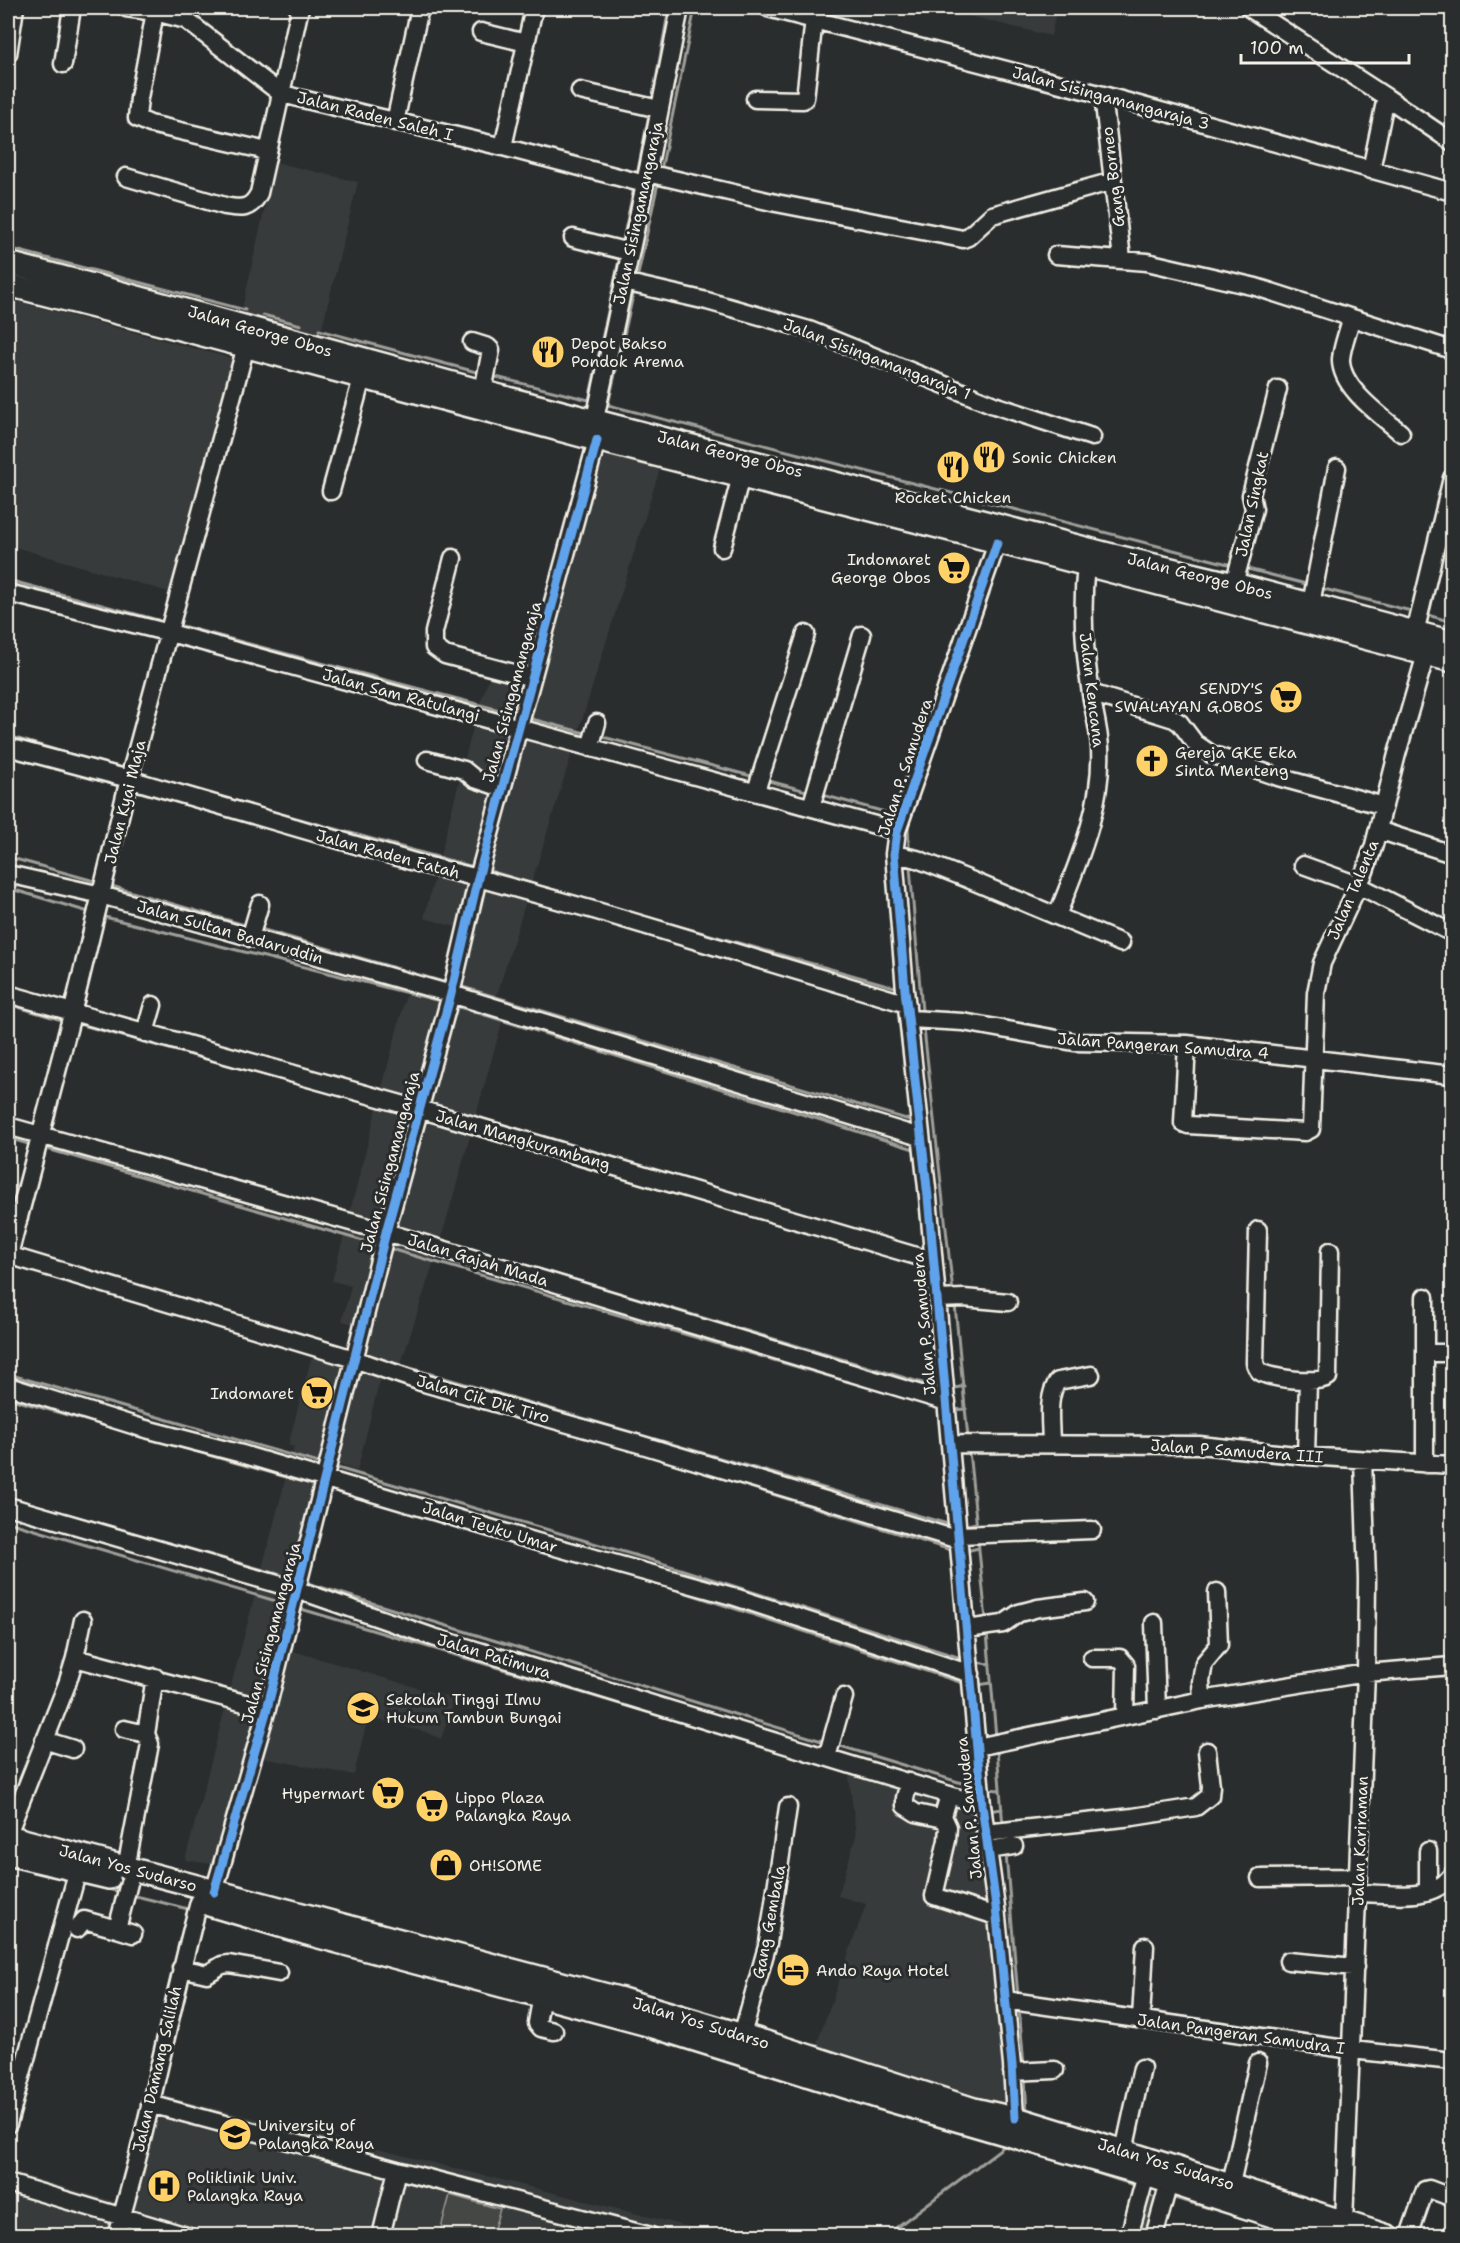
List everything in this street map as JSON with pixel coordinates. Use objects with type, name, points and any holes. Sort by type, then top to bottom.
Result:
[{"type":"main road","name":"Jalan George Obos","points":[[8,263],[31,280],[246,346],[362,378],[595,419],[997,543],[1452,661]]},
{"type":"main road","name":"Jalan George Obos","points":[[8,285],[31,280],[104,288],[491,400],[597,440],[741,476],[824,488],[1108,554],[1234,584],[1452,642]]},
{"type":"main road","name":"Jalan Yos Sudarso","points":[[8,1835],[128,1875],[202,1904],[542,1995],[596,2002],[974,2109],[1169,2183],[1339,2228],[1388,2235]]},
{"type":"main road","name":"Jalan Yos Sudarso","points":[[8,1854],[78,1870],[128,1875]]},
{"type":"main road","name":"Jalan Yos Sudarso","points":[[202,1904],[596,2002],[742,2035],[767,2052]]},
{"type":"main road","name":"Jalan Yos Sudarso","points":[[1027,2129],[1124,2151],[1231,2184],[1339,2228]]},
{"type":"street","points":[[8,54],[15,8]]},
{"type":"street","points":[[63,64],[72,8]]},
{"type":"street","name":"Jalan Raden Saleh I","points":[[126,8],[187,14],[280,93],[395,122],[646,179]]},
{"type":"street","points":[[126,177],[225,206],[249,207],[259,193],[300,8]]},
{"type":"street","points":[[395,122],[420,8]]},
{"type":"street","points":[[503,147],[534,8]]},
{"type":"street","name":"Jalan Sisingamangaraja","points":[[595,419],[680,8]]},
{"type":"street","name":"Jalan Sisingamangaraja 3","points":[[775,8],[1103,95],[1452,192]]},
{"type":"street","points":[[1249,8],[1452,142]]},
{"type":"street","points":[[155,12],[137,118],[150,124],[267,151]]},
{"type":"street","points":[[755,99],[803,100],[805,98],[814,19]]},
{"type":"street","points":[[481,32],[526,43]]},
{"type":"street","points":[[579,91],[659,109]]},
{"type":"street","name":"Gang Borneo","points":[[1103,95],[1122,259]]},
{"type":"street","points":[[1371,170],[1386,97]]},
{"type":"street","points":[[646,179],[961,238],[968,237],[992,215],[1113,181]]},
{"type":"street","points":[[573,238],[630,252]]},
{"type":"street","points":[[1056,255],[1122,259],[1174,267],[1301,300],[1351,319],[1452,350]]},
{"type":"street","name":"Jalan Sisingamangaraja 1","points":[[624,282],[707,301],[809,330],[994,405],[1092,437]]},
{"type":"street","points":[[1351,319],[1341,360],[1345,378],[1356,393],[1401,433]]},
{"type":"street","points":[[471,342],[491,350],[491,400]]},
{"type":"street","name":"Jalan Kyai Maja","points":[[8,1256],[72,1012],[129,780],[246,346]]},
{"type":"street","points":[[331,491],[362,378]]},
{"type":"street","name":"Jalan Singkat","points":[[1234,584],[1254,510],[1251,495],[1278,389]]},
{"type":"street","name":"Jalan Sisingamangaraja","points":[[202,1904],[267,1709],[386,1232],[451,994],[478,878],[597,440]]},
{"type":"street","points":[[1311,604],[1337,468]]},
{"type":"street","points":[[722,548],[741,476]]},
{"type":"street","points":[[1414,633],[1452,477]]},
{"type":"street","name":"Jalan P. Samudera","points":[[997,543],[897,831],[894,854],[971,1674],[990,1744],[982,1805],[1000,1840],[996,1917],[1018,2002],[1027,2129]]},
{"type":"street","points":[[453,558],[434,632],[434,647],[446,655],[532,678]]},
{"type":"street","name":"Jalan Kencana","points":[[1058,916],[1083,847],[1097,796],[1100,750],[1099,732],[1091,693],[1083,598],[1086,565]]},
{"type":"street","name":"Jalan Sam Ratulangi","points":[[8,593],[170,633],[756,791],[815,794],[897,831]]},
{"type":"street","points":[[756,791],[806,634]]},
{"type":"street","points":[[815,794],[862,634]]},
{"type":"street","name":"Jalan Talenta","points":[[1187,1044],[1183,1123],[1305,1132],[1311,1129],[1316,993],[1320,969],[1365,871],[1426,654]]},
{"type":"street","points":[[1091,693],[1174,718],[1195,743],[1211,754],[1278,777],[1384,806]]},
{"type":"street","points":[[590,748],[597,723]]},
{"type":"street","name":"Jalan Raden Fatah","points":[[8,747],[421,864],[597,911],[908,1012]]},
{"type":"street","points":[[428,760],[464,770],[475,779],[502,788]]},
{"type":"street","points":[[1378,830],[1452,854]]},
{"type":"street","points":[[894,854],[968,879],[1121,943]]},
{"type":"street","points":[[1303,865],[1358,885],[1452,933]]},
{"type":"street","name":"Jalan Sultan Badaruddin","points":[[8,874],[100,896],[451,994],[920,1137]]},
{"type":"street","points":[[250,938],[260,904]]},
{"type":"street","name":"Jalan Mangkurambang","points":[[8,994],[419,1109],[933,1261]]},
{"type":"street","points":[[145,1033],[153,1005]]},
{"type":"street","name":"Jalan Pangeran Samudra 4","points":[[908,1012],[1074,1042],[1187,1044],[1452,1075]]},
{"type":"street","name":"Jalan Gajah Mada","points":[[8,1126],[386,1232],[947,1402]]},
{"type":"street","points":[[1258,1230],[1254,1363],[1259,1371],[1268,1375],[1308,1381],[1324,1381],[1328,1377],[1330,1251]]},
{"type":"street","name":"Jalan Cik Dik Tiro","points":[[8,1256],[354,1359],[424,1383],[959,1537],[1092,1530]]},
{"type":"street","points":[[1425,1297],[1425,1464]]},
{"type":"street","points":[[937,1299],[964,1298],[1008,1302]]},
{"type":"street","points":[[1425,1353],[1452,1353]]},
{"type":"street","points":[[1051,1444],[1053,1386],[1058,1381],[1091,1375]]},
{"type":"street","points":[[1306,1456],[1308,1381]]},
{"type":"street","name":"Jalan Teuku Umar","points":[[8,1386],[142,1428],[242,1454],[537,1542],[732,1596],[971,1674]]},
{"type":"street","name":"Jalan P Samudera III","points":[[950,1444],[1199,1445],[1306,1456],[1452,1465]]},
{"type":"street","name":"Jalan Kariraman","points":[[1339,2228],[1353,2050],[1366,1673],[1367,1579],[1363,1460]]},
{"type":"street","name":"Jalan Patimura","points":[[8,1506],[298,1590],[433,1637],[982,1805]]},
{"type":"street","points":[[1202,1700],[1201,1681],[1204,1664],[1219,1645],[1216,1592]]},
{"type":"street","points":[[967,1629],[1003,1624],[1019,1613],[1085,1602]]},
{"type":"street","points":[[8,1835],[75,1658],[83,1620]]},
{"type":"street","points":[[1154,1623],[1157,1710]]},
{"type":"street","points":[[75,1658],[155,1677],[267,1709]]},
{"type":"street","points":[[1092,1658],[1120,1658],[1126,1665],[1125,1716]]},
{"type":"street","points":[[990,1744],[1202,1700],[1366,1673],[1452,1666]]},
{"type":"street","points":[[77,1929],[84,1920],[125,1931],[128,1875],[150,1744],[146,1734],[155,1677]]},
{"type":"street","points":[[827,1757],[844,1697]]},
{"type":"street","points":[[124,1729],[146,1734]]},
{"type":"street","points":[[44,1740],[73,1749]]},
{"type":"street","points":[[1000,1840],[1196,1807],[1210,1796],[1207,1751]]},
{"type":"street","points":[[909,1782],[905,1806],[916,1812],[944,1819]]},
{"type":"street","points":[[949,1795],[943,1815],[949,1832],[934,1896],[996,1917]]},
{"type":"street","name":"Gang Gembala","points":[[742,2035],[768,1943],[788,1807]]},
{"type":"street","points":[[1428,1851],[1428,1891]]},
{"type":"street","points":[[8,2124],[78,1870]]},
{"type":"street","points":[[1260,1878],[1358,1885],[1409,1894],[1428,1891],[1446,1883],[1451,1876]]},
{"type":"street","name":"Jalan Damang Salilah","points":[[116,2235],[150,2104],[181,1968],[202,1904]]},
{"type":"street","points":[[1141,2019],[1145,1946]]},
{"type":"street","points":[[1287,1961],[1355,1967]]},
{"type":"street","points":[[181,1968],[207,1974],[222,1965],[229,1964],[279,1972]]},
{"type":"street","points":[[542,1995],[537,2023],[542,2028],[554,2031]]},
{"type":"street","name":"Jalan Pangeran Samudra I","points":[[1018,2002],[1353,2050],[1452,2061]]},
{"type":"street","points":[[1231,2184],[1258,2063]]},
{"type":"street","points":[[1124,2151],[1142,2068]]},
{"type":"street","points":[[1024,2071],[1055,2070]]},
{"type":"street","points":[[150,2104],[651,2235]]},
{"type":"street","points":[[381,2235],[397,2170]]},
{"type":"street","points":[[1129,2235],[1146,2175]]},
{"type":"street","points":[[8,2183],[187,2235]]},
{"type":"street","points":[[1154,2235],[1169,2183]]},
{"type":"street","points":[[1409,2235],[1425,2190],[1429,2189],[1450,2197]]},
{"type":"shaded area","points":[[950,8],[1057,8],[1051,36],[949,11]]},
{"type":"shaded area","points":[[275,162],[358,182],[319,340],[240,318]]},
{"type":"shaded area","points":[[8,299],[234,359],[172,593],[8,545]]},
{"type":"shaded area","points":[[600,446],[662,462],[495,1001],[507,1005],[442,1236],[400,1367],[384,1364],[357,1471],[325,1460],[218,1865],[185,1860],[294,1447],[288,1445],[317,1337],[351,1348],[356,1325],[342,1321],[351,1286],[332,1281],[406,995],[444,1004],[459,928],[424,918],[477,712],[492,670],[525,679]]},
{"type":"shaded area","name":"Sekolah Tinggi Ilmu Hukum Tambun Bungai","points":[[290,1650],[455,1699],[441,1739],[425,1732],[368,1717],[354,1775],[262,1758]]},
{"type":"shaded area","points":[[848,1768],[978,1808],[1012,2110],[816,2046],[866,1904],[838,1896],[856,1836]]},
{"type":"shaded area","name":"University of Palangka Raya","points":[[165,2096],[722,2235],[8,2235],[8,2171],[134,2207]]},
{"type":"green space","points":[[1147,2194],[1156,2198],[1146,2235],[1135,2236]]},
{"type":"green space","points":[[450,2195],[500,2209],[492,2235],[439,2235]]},
{"type":"waterway","points":[[652,101],[669,8]]},
{"type":"waterway","points":[[661,170],[695,8]]},
{"type":"waterway","points":[[637,175],[649,114]]},
{"type":"waterway","points":[[637,279],[658,183]]},
{"type":"waterway","points":[[622,245],[634,187]]},
{"type":"waterway","points":[[8,248],[245,310]]},
{"type":"waterway","points":[[492,376],[589,400],[620,255]]},
{"type":"waterway","points":[[634,291],[608,405],[1232,565]]},
{"type":"waterway","points":[[263,315],[301,325]]},
{"type":"waterway","points":[[319,330],[480,373]]},
{"type":"waterway","points":[[1244,568],[1310,585]]},
{"type":"waterway","points":[[8,580],[158,620]]},
{"type":"waterway","points":[[1320,588],[1415,612]]},
{"type":"waterway","points":[[1424,614],[1452,622]]},
{"type":"waterway","points":[[909,848],[908,826],[979,619]]},
{"type":"waterway","points":[[178,625],[507,712]]},
{"type":"waterway","points":[[528,718],[585,733]]},
{"type":"waterway","points":[[8,736],[104,764]]},
{"type":"waterway","points":[[603,737],[751,776]]},
{"type":"waterway","points":[[57,768],[122,787]]},
{"type":"waterway","points":[[769,781],[810,792]]},
{"type":"waterway","points":[[136,791],[234,818]]},
{"type":"waterway","points":[[819,794],[885,812],[892,816]]},
{"type":"waterway","points":[[228,799],[477,868]]},
{"type":"waterway","points":[[8,857],[98,882]]},
{"type":"waterway","points":[[910,867],[922,1011],[912,1010]]},
{"type":"waterway","points":[[486,870],[595,902]]},
{"type":"waterway","points":[[108,885],[248,926]]},
{"type":"waterway","points":[[8,888],[92,913]]},
{"type":"waterway","points":[[546,905],[621,927]]},
{"type":"waterway","points":[[604,905],[898,988]]},
{"type":"waterway","points":[[101,916],[444,1002]]},
{"type":"waterway","points":[[257,928],[447,983]]},
{"type":"waterway","points":[[459,986],[913,1121]]},
{"type":"waterway","points":[[8,1004],[65,1021]]},
{"type":"waterway","points":[[453,1005],[917,1150]]},
{"type":"waterway","points":[[75,1023],[392,1110]]},
{"type":"waterway","points":[[165,1029],[416,1100]]},
{"type":"waterway","points":[[924,1029],[953,1292]]},
{"type":"waterway","points":[[426,1120],[873,1252]]},
{"type":"waterway","points":[[8,1138],[32,1145]]},
{"type":"waterway","points":[[44,1148],[377,1245]]},
{"type":"waterway","points":[[891,1240],[928,1251]]},
{"type":"waterway","points":[[387,1248],[922,1403]]},
{"type":"waterway","points":[[468,1248],[939,1388]]},
{"type":"waterway","points":[[955,1305],[968,1438]]},
{"type":"waterway","points":[[376,1358],[951,1525]]},
{"type":"waterway","points":[[8,1374],[322,1464]]},
{"type":"waterway","points":[[951,1389],[964,1386]]},
{"type":"waterway","points":[[8,1398],[127,1432]]},
{"type":"waterway","points":[[952,1410],[966,1409]]},
{"type":"waterway","points":[[159,1441],[318,1486]]},
{"type":"waterway","points":[[969,1451],[977,1528]]},
{"type":"waterway","points":[[651,1456],[954,1551]]},
{"type":"waterway","points":[[334,1467],[658,1562],[964,1659]]},
{"type":"waterway","points":[[327,1488],[375,1502]]},
{"type":"waterway","points":[[8,1497],[295,1579]]},
{"type":"waterway","points":[[8,1522],[286,1604]]},
{"type":"waterway","points":[[963,1526],[976,1523]]},
{"type":"waterway","points":[[978,1540],[986,1620]]},
{"type":"waterway","points":[[966,1551],[979,1548]]},
{"type":"waterway","points":[[600,1568],[684,1592],[966,1684]]},
{"type":"waterway","points":[[304,1582],[825,1742]]},
{"type":"waterway","points":[[298,1608],[697,1727]]},
{"type":"waterway","points":[[987,1633],[996,1737]]},
{"type":"waterway","points":[[974,1662],[990,1664]]},
{"type":"waterway","points":[[978,1685],[991,1683]]},
{"type":"waterway","points":[[837,1745],[975,1787]]},
{"type":"waterway","points":[[997,1750],[1003,1827]]},
{"type":"waterway","points":[[987,1789],[1000,1790]]},
{"type":"waterway","points":[[988,1811],[1002,1809]]},
{"type":"waterway","points":[[1006,1854],[1018,1997]]},
{"type":"waterway","points":[[30,1870],[70,1880]]},
{"type":"waterway","points":[[79,1882],[120,1892]]},
{"type":"waterway","points":[[132,1895],[192,1910]]},
{"type":"waterway","points":[[1019,2007],[1024,2066]]},
{"type":"waterway","points":[[1025,2078],[1027,2114]]},
{"type":"waterway","points":[[885,2236],[1007,2144]]},
{"type":"waterway","points":[[1063,2162],[1137,2186]]},
{"type":"waterway","points":[[1171,2197],[1254,2221]]},
{"type":"cycle path","points":[[214,1892],[267,1709],[386,1232],[451,994],[478,878],[597,440]]},
{"type":"cycle path","points":[[997,543],[897,831],[894,854],[905,990],[928,1197],[982,1805],[996,1907],[1015,2118]]},
{"type":"place","name":"Depot Bakso Pondok Arema","points":[[548,352]]},
{"type":"place","name":"Sonic Chicken","points":[[989,457]]},
{"type":"place","name":"Rocket Chicken","points":[[953,467]]},
{"type":"place","name":"Indomaret George Obos","points":[[954,568]]},
{"type":"place","name":"SENDY'S SWALAYAN G.OBOS","points":[[1286,697]]},
{"type":"place","name":"Gereja GKE Eka Sinta Menteng","points":[[1152,761]]},
{"type":"place","name":"Indomaret","points":[[317,1393]]},
{"type":"place","name":"Sekolah Tinggi Ilmu Hukum Tambun Bungai","points":[[363,1708]]},
{"type":"place","name":"Hypermart","points":[[388,1793]]},
{"type":"place","name":"Lippo Plaza Palangka Raya","points":[[432,1806]]},
{"type":"place","name":"OH!SOME","points":[[446,1865]]},
{"type":"place","name":"Ando Raya Hotel","points":[[793,1970]]},
{"type":"place","name":"University of Palangka Raya","points":[[235,2134]]},
{"type":"place","name":"Poliklinik Univ. Palangka Raya","points":[[164,2186]]}]
